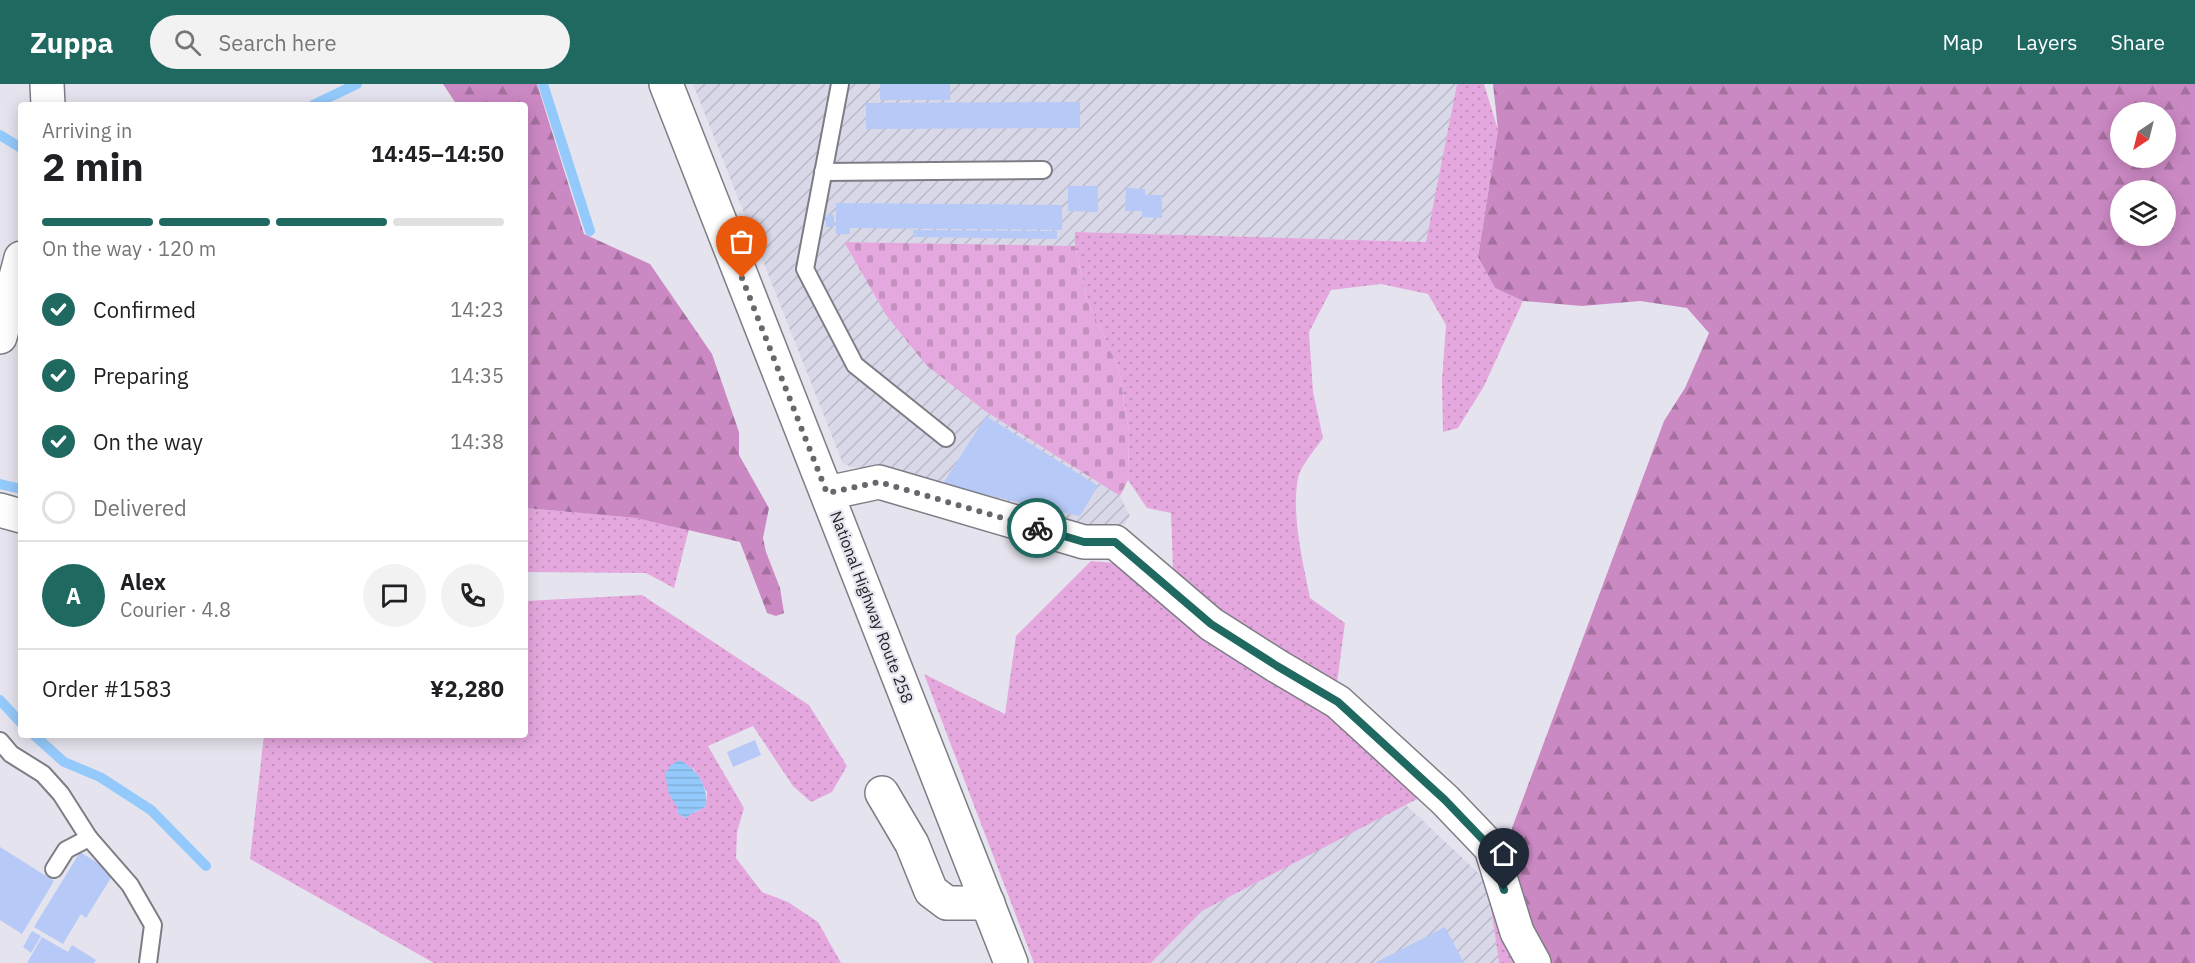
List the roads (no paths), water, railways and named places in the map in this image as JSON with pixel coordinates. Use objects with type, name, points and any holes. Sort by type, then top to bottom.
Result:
[{"type":"main road","points":[[46,84],[48,102]]},
{"type":"main road","name":"National Highway Route 258","points":[[666,84],[1011,963]]},
{"type":"main road","points":[[0,336],[18,269]]},
{"type":"main road","points":[[827,493],[879,482],[1084,542],[1115,542],[1211,624],[1338,702],[1445,800],[1491,848],[1517,932],[1534,963]]},
{"type":"main road","points":[[0,510],[18,515]]},
{"type":"main road","points":[[882,793],[912,844],[931,891],[947,903],[987,903]]},
{"type":"lane","points":[[840,84],[805,270],[855,364],[946,438]]},
{"type":"lane","points":[[823,172],[1043,170]]},
{"type":"lane","points":[[0,741],[11,754],[43,774],[61,794],[89,838],[130,885],[153,925],[148,963]]},
{"type":"lane","points":[[54,869],[66,850],[89,838]]},
{"type":"water","points":[[680,760],[697,774],[706,798],[706,806],[686,818],[678,814],[677,807],[669,794],[665,774],[671,765]]},
{"type":"waterway","points":[[319,102],[357,84]]},
{"type":"waterway","points":[[543,84],[590,231]]},
{"type":"waterway","points":[[0,135],[18,146]]},
{"type":"waterway","points":[[0,484],[18,488]]},
{"type":"waterway","points":[[0,700],[18,720]]},
{"type":"waterway","points":[[37,738],[64,762],[100,777],[151,810],[206,866]]}]
